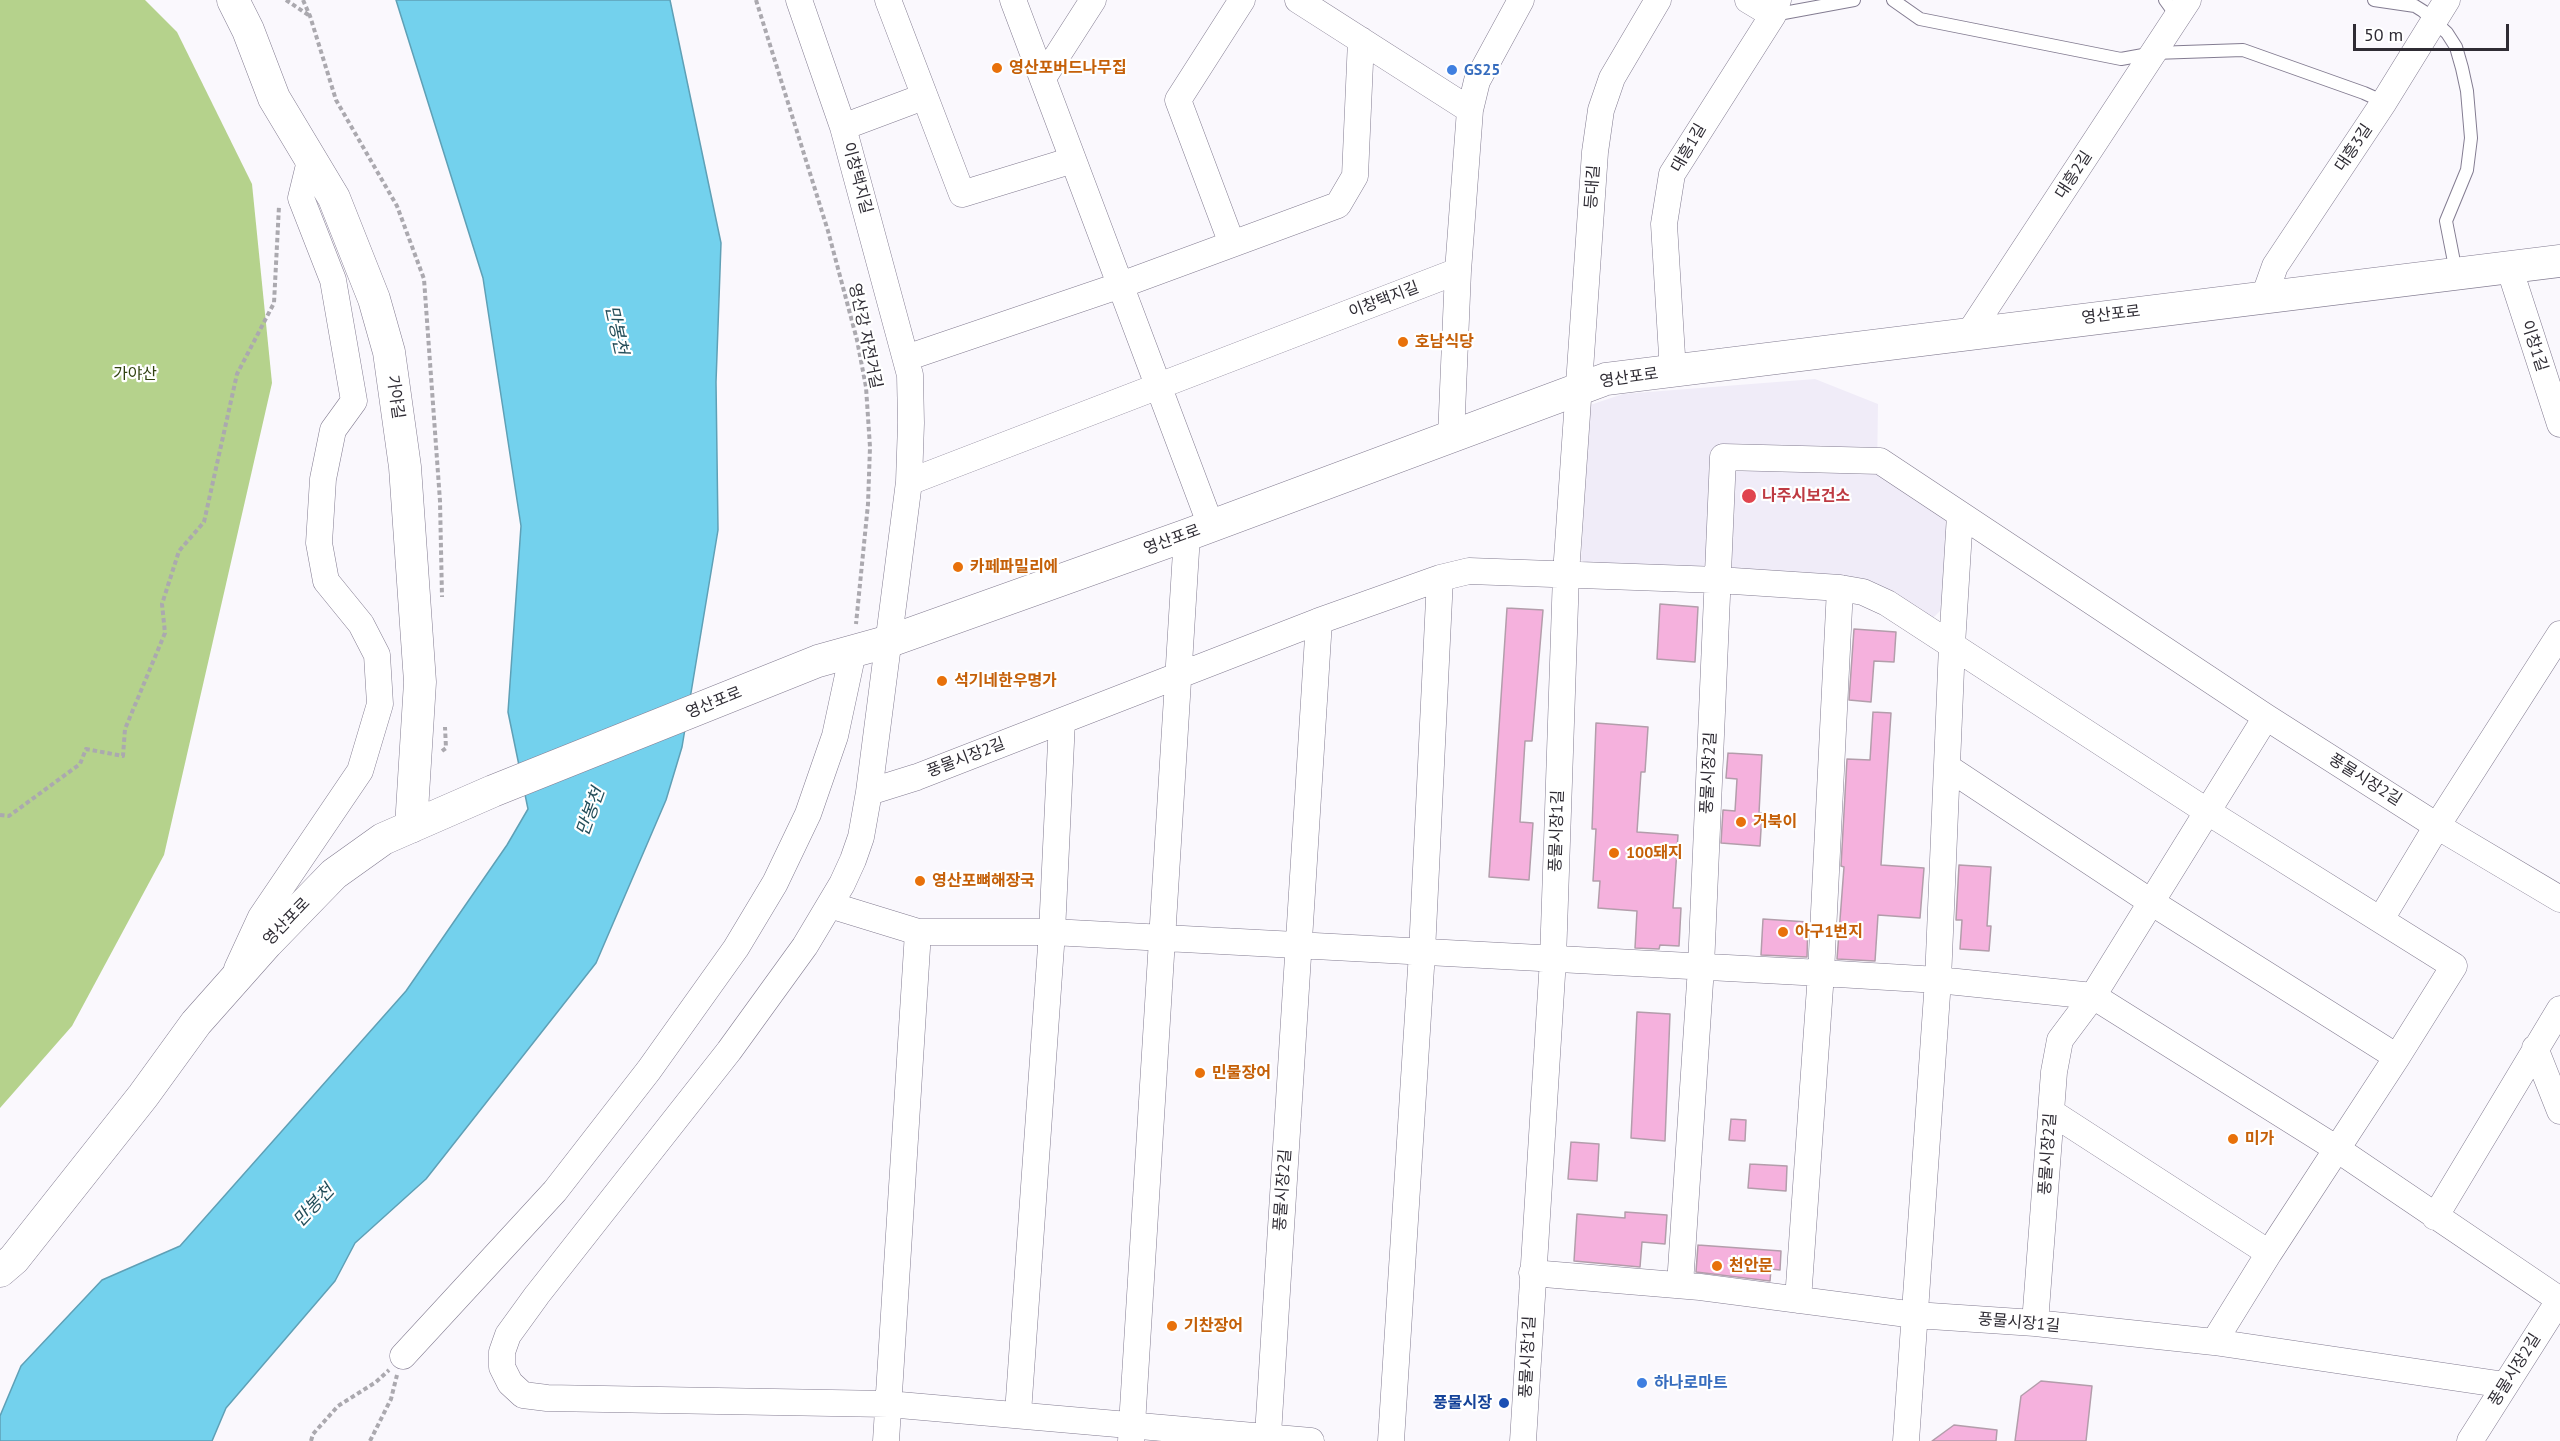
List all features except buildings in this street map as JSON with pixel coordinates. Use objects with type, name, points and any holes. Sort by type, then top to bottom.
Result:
[{"type":"street","name":"가야길","points":[[233,0],[248,30],[274,98],[334,198],[374,299],[389,352],[405,467],[420,682],[411,827]]},
{"type":"street","name":"이창택지길","points":[[799,0],[843,127],[910,375],[909,482],[890,641]]},
{"type":"street","points":[[888,0],[962,194],[1073,160]]},
{"type":"street","points":[[1013,0],[1158,386],[1199,531],[1178,676],[1132,1434]]},
{"type":"street","points":[[1042,78],[1093,0]]},
{"type":"street","points":[[1232,244],[1178,100],[1242,0]]},
{"type":"street","points":[[1298,0],[1470,110]]},
{"type":"street","name":"등대길","points":[[1578,388],[1595,152],[1601,110],[1612,78],[1658,0]]},
{"type":"street","points":[[1748,0],[1775,8]]},
{"type":"street","points":[[1451,436],[1458,271],[1470,110],[1478,81],[1517,1]]},
{"type":"street","name":"대흥2길","points":[[1970,332],[2154,52],[2177,6]]},
{"type":"street","name":"대흥1길","points":[[1672,372],[1664,224],[1672,174],[1775,8]]},
{"type":"street","name":"대흥3길","points":[[2264,297],[2275,266],[2384,102],[2441,10]]},
{"type":"street","points":[[906,358],[1121,285],[1338,205],[1355,176],[1361,40]]},
{"type":"street","points":[[843,127],[924,97]]},
{"type":"street","points":[[231,982],[261,917],[360,771],[380,704],[377,656],[361,624],[326,581],[319,543],[323,479],[333,430],[354,401],[333,280],[301,198],[310,161]]},
{"type":"street","name":"영산포로","points":[[7,1265],[143,1096],[196,1023],[231,982],[334,874],[382,839],[493,791],[818,661],[890,641],[1199,531],[1606,379],[1970,332],[2560,261]]},
{"type":"street","name":"이창1길","points":[[2509,267],[2560,424]]},
{"type":"street","name":"이창택지길","points":[[909,482],[1458,271]]},
{"type":"street","name":"풍물시장1길","points":[[1523,1441],[1553,959],[1566,574],[1578,388]]},
{"type":"street","points":[[1718,580],[1723,457],[1880,461],[2265,717]]},
{"type":"street","points":[[1906,1441],[1938,980],[1952,645],[1960,515]]},
{"type":"street","name":"풍물시장2길","points":[[869,792],[916,777],[1319,621],[1440,578],[1469,571],[1718,580],[1840,588],[1863,592],[1887,603],[2208,812],[2454,966],[2214,1342]]},
{"type":"street","points":[[1390,1441],[1422,952],[1440,578]]},
{"type":"street","name":"풍물시장2길","points":[[1680,1285],[1701,967],[1718,580]]},
{"type":"street","points":[[1798,1300],[1821,973],[1840,588]]},
{"type":"street","name":"풍물시장2길","points":[[1268,1435],[1319,621]]},
{"type":"street","points":[[2381,919],[2437,826],[2560,634]]},
{"type":"street","points":[[890,641],[869,792],[857,848],[842,884],[806,946],[729,1051],[508,1335],[502,1352],[502,1367],[510,1383],[524,1395],[547,1398],[888,1404],[1018,1413],[1132,1434],[1268,1435],[1311,1441]]},
{"type":"street","points":[[403,1356],[555,1191],[656,1061],[736,948],[793,848],[821,782],[835,736],[853,652]]},
{"type":"street","name":"풍물시장2길","points":[[2036,1323],[2054,1071],[2060,1040],[2093,996],[2265,717],[2437,826],[2560,898]]},
{"type":"street","points":[[1018,1413],[1052,932],[1062,721]]},
{"type":"street","points":[[1947,767],[2151,902],[2397,1057]]},
{"type":"street","name":"풍물시장2길","points":[[830,905],[918,932],[1052,932],[1821,973],[1938,980],[2093,996],[2337,1149],[2560,1300],[2470,1441]]},
{"type":"street","points":[[886,1441],[918,932]]},
{"type":"street","points":[[2435,1217],[2560,1009]]},
{"type":"street","points":[[2535,1048],[2560,1111]]},
{"type":"street","points":[[2051,1112],[2269,1253]]},
{"type":"street","points":[[0,1288],[4,1284],[7,1265]]},
{"type":"street","name":"풍물시장1길","points":[[1532,1273],[1680,1285],[1915,1315],[2036,1323],[2214,1342],[2505,1385]]},
{"type":"lane","points":[[1775,8],[1854,0]]},
{"type":"lane","points":[[1893,0],[1920,19],[2121,59],[2154,52],[2242,50],[2384,102]]},
{"type":"lane","points":[[2374,0],[2441,10],[2456,47],[2467,90],[2471,138],[2468,163],[2446,221],[2456,273]]},
{"type":"path","points":[[286,0],[310,16]]},
{"type":"path","points":[[303,0],[336,100],[397,206],[424,279]]},
{"type":"path","name":"영산강 자전거길","points":[[756,0],[828,231],[866,387],[870,447],[868,504],[853,652]]},
{"type":"path","points":[[0,815],[9,816],[80,764],[86,749],[123,756],[125,729],[165,633],[162,604],[179,551],[204,522],[237,374],[274,303],[279,204]]},
{"type":"path","points":[[311,1441],[313,1434],[339,1406],[376,1382],[403,1356]]},
{"type":"path","points":[[370,1441],[391,1399],[403,1356]]},
{"type":"shaded area","name":"나주시보건소","points":[[1815,379],[1878,404],[1877,473],[1952,518],[1946,605],[1932,619],[1888,593],[1849,576],[1592,568],[1581,560],[1590,405],[1623,394]]},
{"type":"green space","name":"가야산","points":[[0,0],[145,0],[177,32],[252,184],[272,383],[164,855],[72,1026],[0,1108]]},
{"type":"water","name":"만봉천","points":[[396,0],[670,0],[721,243],[716,382],[718,530],[682,747],[666,800],[596,963],[426,1179],[355,1243],[335,1281],[226,1408],[212,1441],[0,1441],[0,1416],[21,1366],[102,1280],[180,1246],[406,991],[507,845],[528,809],[508,712],[521,526],[483,278]]},
{"type":"place","name":"영산포버드나무집","points":[[997,68]]},
{"type":"place","name":"GS25","points":[[1452,70]]},
{"type":"place","name":"호남식당","points":[[1403,342]]},
{"type":"place","name":"나주시보건소","points":[[1749,496]]},
{"type":"place","name":"카페파밀리에","points":[[958,567]]},
{"type":"place","name":"석기네한우명가","points":[[942,681]]},
{"type":"place","name":"거북이","points":[[1741,822]]},
{"type":"place","name":"100돼지","points":[[1614,853]]},
{"type":"place","name":"영산포뼈해장국","points":[[920,881]]},
{"type":"place","name":"아구1번지","points":[[1783,932]]},
{"type":"place","name":"민물장어","points":[[1200,1073]]},
{"type":"place","name":"미가","points":[[2233,1139]]},
{"type":"place","name":"천안문","points":[[1717,1266]]},
{"type":"place","name":"기찬장어","points":[[1172,1326]]},
{"type":"place","name":"하나로마트","points":[[1642,1383]]},
{"type":"place","name":"풍물시장","points":[[1504,1403]]}]
